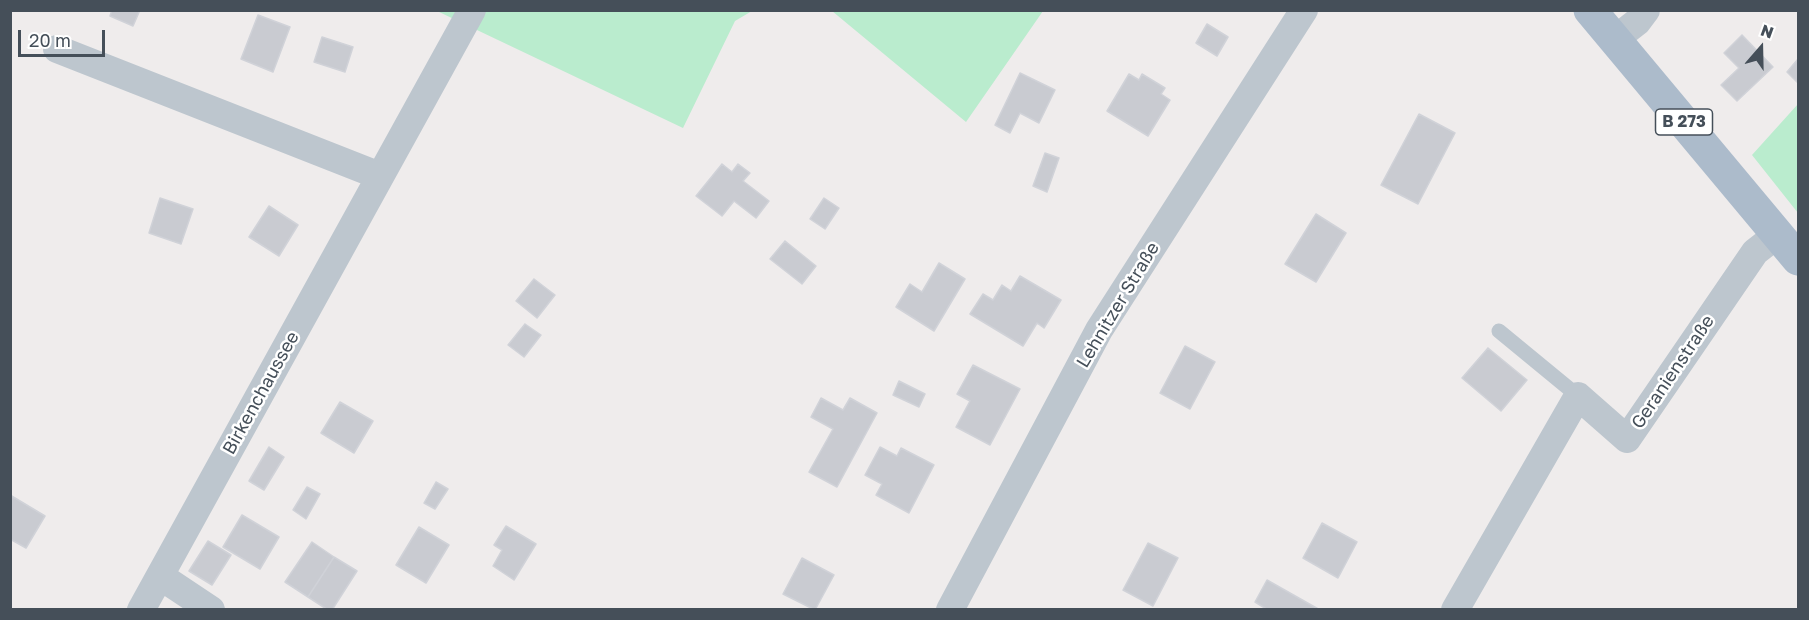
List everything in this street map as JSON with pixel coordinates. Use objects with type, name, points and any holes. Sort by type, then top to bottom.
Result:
[{"type":"main road","name":"B 273","points":[[1590,10],[1788,246]]},
{"type":"street","name":"Birkenchaussee","points":[[141,609],[472,10]]},
{"type":"street","name":"Lehnitzer Straße","points":[[950,609],[1099,330],[1304,10]]},
{"type":"street","points":[[1614,40],[1636,22],[1646,10]]},
{"type":"street","points":[[57,49],[380,176]]},
{"type":"street","name":"Geranienstraße","points":[[1578,396],[1627,439],[1755,252],[1788,246]]},
{"type":"street","points":[[1455,609],[1578,396]]},
{"type":"street","points":[[160,576],[211,609]]},
{"type":"lane","points":[[1499,331],[1578,396]]},
{"type":"green space","points":[[437,11],[752,11],[735,21],[683,128]]},
{"type":"green space","points":[[832,11],[1043,11],[966,122]]},
{"type":"green space","points":[[1798,104],[1798,213],[1752,155]]},
{"type":"building","points":[[112,10],[140,10],[133,26],[110,16]]},
{"type":"building","points":[[258,15],[290,27],[273,72],[241,59]]},
{"type":"building","points":[[1207,24],[1228,37],[1217,56],[1196,43]]},
{"type":"building","points":[[1742,35],[1773,67],[1737,101],[1721,85],[1739,68],[1724,53]]},
{"type":"building","points":[[322,37],[353,47],[345,72],[314,62]]},
{"type":"building","points":[[1798,59],[1798,83],[1787,72]]},
{"type":"building","points":[[1020,73],[1055,90],[1039,123],[1020,113],[1010,133],[995,125]]},
{"type":"building","points":[[1129,74],[1139,80],[1142,74],[1165,88],[1161,94],[1170,100],[1148,136],[1107,111]]},
{"type":"building","points":[[1419,114],[1455,133],[1418,204],[1381,185]]},
{"type":"building","points":[[1045,153],[1059,158],[1047,192],[1033,186]]},
{"type":"building","points":[[722,164],[732,172],[738,164],[750,173],[743,181],[769,201],[756,218],[734,201],[722,216],[696,196]]},
{"type":"building","points":[[160,198],[193,209],[181,244],[149,233]]},
{"type":"building","points":[[824,198],[839,208],[825,229],[810,219]]},
{"type":"building","points":[[269,206],[298,225],[279,256],[249,237]]},
{"type":"building","points":[[1316,214],[1346,233],[1316,282],[1285,264]]},
{"type":"building","points":[[785,241],[816,266],[802,284],[770,259]]},
{"type":"building","points":[[939,263],[965,279],[934,331],[896,307],[910,284],[922,292]]},
{"type":"building","points":[[1020,276],[1061,300],[1044,328],[1037,323],[1023,346],[970,314],[983,294],[993,300],[1002,285],[1011,291]]},
{"type":"building","points":[[534,279],[555,295],[537,318],[516,301]]},
{"type":"building","points":[[525,324],[541,335],[524,357],[508,345]]},
{"type":"building","points":[[1185,346],[1215,362],[1190,409],[1160,393]]},
{"type":"building","points":[[1488,348],[1527,380],[1501,411],[1462,378]]},
{"type":"building","points":[[973,365],[1020,389],[990,445],[956,427],[970,401],[957,394]]},
{"type":"building","points":[[899,381],[925,394],[919,407],[893,395]]},
{"type":"building","points":[[821,398],[843,410],[850,398],[877,413],[837,487],[809,472],[833,429],[811,417]]},
{"type":"building","points":[[340,402],[373,421],[354,453],[321,433]]},
{"type":"building","points":[[269,447],[284,457],[264,490],[249,481]]},
{"type":"building","points":[[880,447],[897,456],[901,448],[934,465],[909,513],[876,495],[882,484],[865,475]]},
{"type":"building","points":[[436,482],[448,489],[435,509],[424,503]]},
{"type":"building","points":[[307,487],[320,494],[306,519],[293,510]]},
{"type":"building","points":[[10,495],[45,516],[26,548],[10,539]]},
{"type":"building","points":[[242,515],[279,537],[260,569],[223,547]]},
{"type":"building","points":[[1322,523],[1357,542],[1338,578],[1303,558]]},
{"type":"building","points":[[506,526],[536,544],[514,580],[493,566],[502,550],[494,545]]},
{"type":"building","points":[[419,527],[449,545],[426,583],[396,565]]},
{"type":"building","points":[[208,541],[231,555],[212,585],[189,571]]},
{"type":"building","points":[[312,542],[334,557],[308,597],[285,582]]},
{"type":"building","points":[[1148,543],[1178,558],[1153,606],[1123,590]]},
{"type":"building","points":[[334,557],[357,571],[332,610],[328,610],[308,597]]},
{"type":"building","points":[[802,558],[834,575],[815,610],[783,594]]},
{"type":"building","points":[[1267,580],[1320,610],[1268,610],[1255,602]]}]
